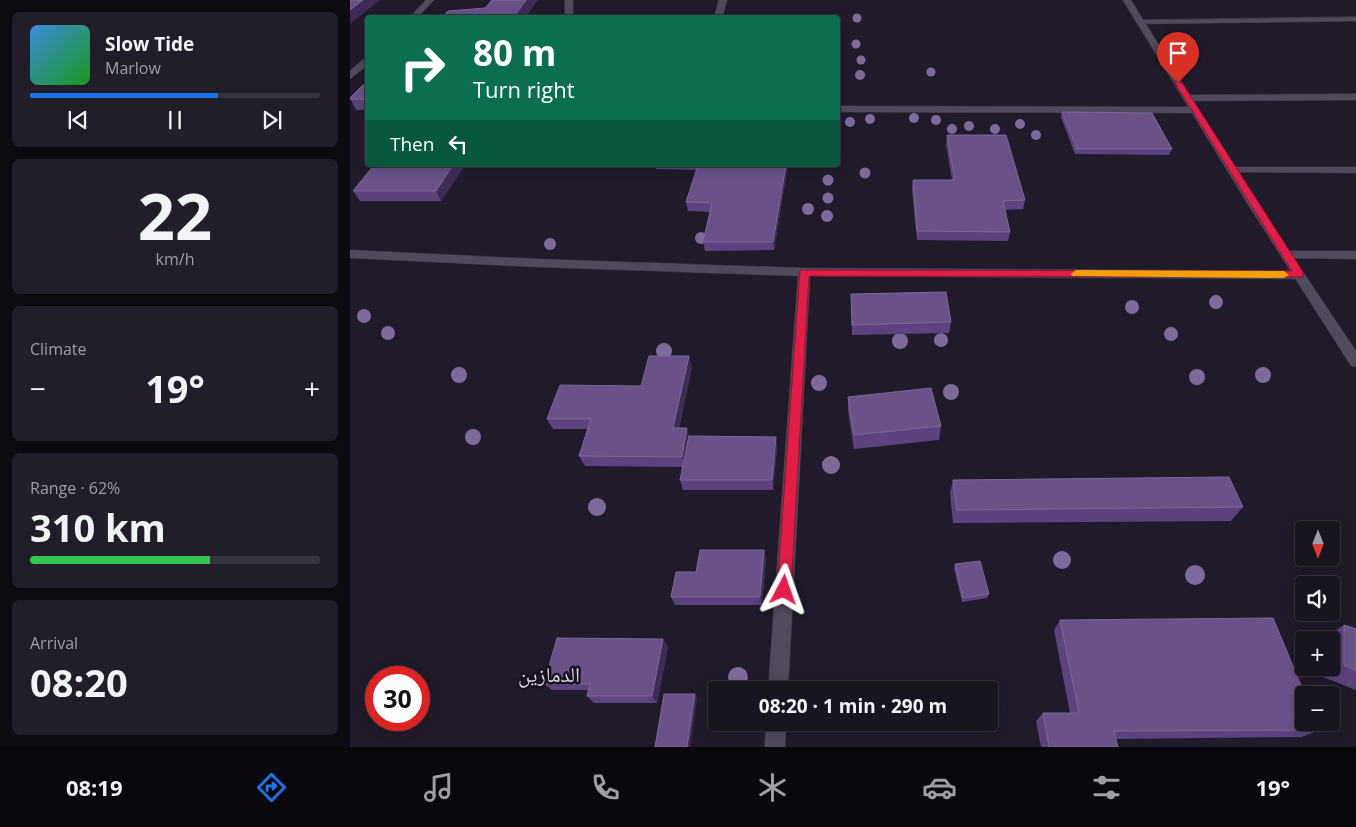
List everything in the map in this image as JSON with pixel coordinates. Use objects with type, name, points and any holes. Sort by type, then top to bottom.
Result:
[{"type":"street","points":[[415,15],[430,0]]},
{"type":"street","points":[[569,0],[569,15]]},
{"type":"street","points":[[719,15],[723,0]]},
{"type":"street","points":[[1127,0],[1194,110],[1356,362]]},
{"type":"street","points":[[1140,22],[1356,19]]},
{"type":"street","points":[[350,76],[365,63]]},
{"type":"street","points":[[1188,98],[1356,97]]},
{"type":"street","points":[[840,109],[1194,110]]},
{"type":"street","points":[[1233,170],[1356,170]]},
{"type":"street","points":[[350,254],[538,263],[804,272],[1300,275]]},
{"type":"street","points":[[1287,255],[1356,255]]},
{"type":"street","points":[[779,681],[804,272]]},
{"type":"street","points":[[775,747],[776,731]]},
{"type":"building","points":[[350,0],[363,0],[350,10]]},
{"type":"building","points":[[492,0],[526,0],[515,15],[444,15],[448,11],[485,8]]},
{"type":"building","points":[[365,83],[365,99],[350,98]]},
{"type":"building","points":[[1062,112],[1152,113],[1172,149],[1077,149]]},
{"type":"building","points":[[947,135],[1006,135],[1025,200],[1003,201],[1010,232],[917,231],[913,180],[955,180]]},
{"type":"building","points":[[372,167],[452,167],[436,191],[353,191]]},
{"type":"building","points":[[697,167],[786,167],[773,242],[703,242],[712,203],[686,202]]},
{"type":"building","points":[[946,292],[951,322],[852,325],[851,294]]},
{"type":"building","points":[[649,356],[689,356],[673,428],[687,428],[682,457],[579,456],[591,419],[547,419],[560,385],[641,386]]},
{"type":"building","points":[[931,388],[941,426],[854,435],[848,397]]},
{"type":"building","points":[[689,436],[776,437],[772,480],[680,480]]},
{"type":"building","points":[[1229,477],[1243,507],[957,510],[953,480]]},
{"type":"building","points":[[700,550],[764,550],[760,597],[671,597],[676,572],[696,572]]},
{"type":"building","points":[[980,561],[989,594],[963,598],[955,564]]},
{"type":"building","points":[[1273,618],[1295,671],[1295,676],[1297,676],[1301,686],[1295,686],[1295,730],[1114,731],[1118,747],[1049,747],[1043,713],[1079,713],[1060,620]]},
{"type":"building","points":[[1344,625],[1356,629],[1356,670],[1344,665]]},
{"type":"building","points":[[557,638],[663,639],[652,696],[587,696],[590,684],[544,684]]},
{"type":"building","points":[[664,694],[695,694],[687,747],[655,747]]},
{"type":"slow traffic","points":[[1076,274],[1284,275]]},
{"type":"district","name":"الدمازين","points":[[549,674]]},
{"type":"route","points":[[784,590],[804,272],[1300,275],[1254,206],[1178,83]]}]
